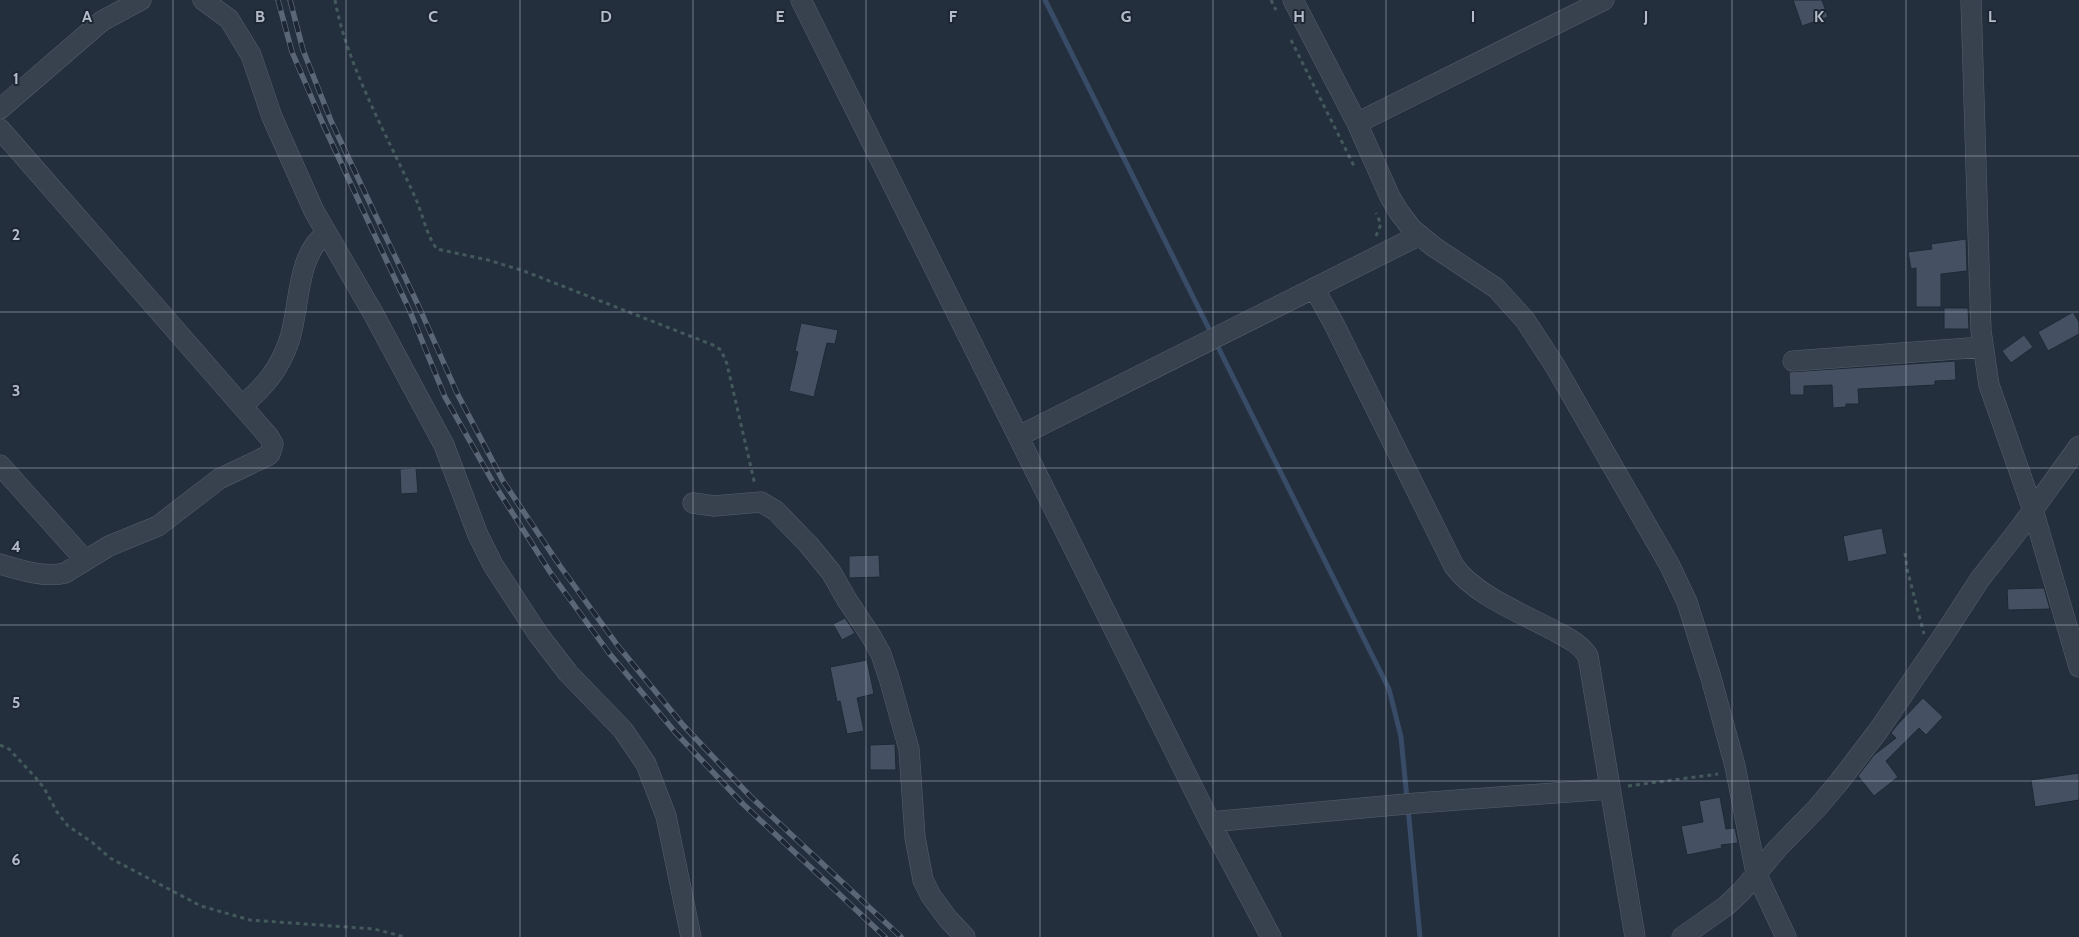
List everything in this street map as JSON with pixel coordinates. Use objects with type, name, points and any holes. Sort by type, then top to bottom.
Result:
[{"type":"street","points":[[0,108],[102,21],[141,0]]},
{"type":"street","points":[[203,0],[229,19],[251,55],[272,117],[326,234],[373,312],[444,445],[478,535],[493,565],[538,634],[568,673],[623,730],[646,764],[666,816],[691,937]]},
{"type":"street","points":[[801,0],[1210,822],[1272,937]]},
{"type":"street","points":[[1294,0],[1357,123],[1390,197],[1412,229],[1496,288],[1525,320],[1555,366],[1657,542],[1687,602],[1703,651],[1736,771],[1757,875],[1786,937]]},
{"type":"street","points":[[1357,123],[1604,0]]},
{"type":"street","points":[[1971,0],[1983,347],[1989,385],[2033,510],[2079,667]]},
{"type":"street","points":[[0,129],[270,437],[273,444],[270,454],[219,479],[158,526],[109,546],[65,573],[40,573],[0,564]]},
{"type":"street","points":[[242,406],[270,380],[278,366],[289,340],[302,279],[311,249],[317,240],[326,234]]},
{"type":"street","points":[[1019,436],[1420,235]]},
{"type":"street","points":[[1314,288],[1334,324],[1454,566],[1461,576],[1470,585],[1577,643],[1588,656],[1635,937]]},
{"type":"street","points":[[1793,361],[1983,347]]},
{"type":"street","points":[[1682,937],[1726,906],[1757,875],[1777,849],[1817,808],[1839,782],[1878,731],[1980,579],[2079,446]]},
{"type":"street","points":[[0,465],[85,560]]},
{"type":"street","points":[[694,503],[714,506],[761,502],[776,511],[831,572],[846,600],[872,636],[881,654],[899,710],[908,749],[915,837],[923,880],[934,901],[965,937]]},
{"type":"street","points":[[1210,822],[1610,789]]},
{"type":"path","points":[[335,0],[343,33],[362,81],[437,249],[488,260],[524,271],[713,344],[721,350],[727,364],[751,469],[761,502]]},
{"type":"path","points":[[1271,0],[1280,18]]},
{"type":"path","points":[[1289,36],[1358,175]]},
{"type":"path","points":[[1374,208],[1381,224],[1379,232],[1374,238]]},
{"type":"path","points":[[1905,553],[1906,569],[1927,646],[1932,652]]},
{"type":"path","points":[[0,745],[9,749],[36,778],[68,826],[93,842],[110,858],[201,906],[250,920],[374,929],[405,937]]},
{"type":"path","points":[[1610,789],[1736,771]]},
{"type":"building","points":[[1793,0],[1822,0],[1828,17],[1802,26]]},
{"type":"building","points":[[1966,239],[1967,271],[1941,274],[1941,307],[1916,307],[1916,268],[1911,269],[1908,252],[1932,249],[1931,244]]},
{"type":"building","points":[[1944,308],[1968,308],[1969,329],[1944,329]]},
{"type":"building","points":[[2073,312],[2079,322],[2079,334],[2048,351],[2038,332]]},
{"type":"building","points":[[801,323],[838,330],[835,344],[827,343],[814,397],[789,391],[798,352],[795,351]]},
{"type":"building","points":[[2024,335],[2033,347],[2011,363],[2002,351]]},
{"type":"building","points":[[1955,361],[1956,380],[1935,381],[1935,385],[1858,389],[1859,404],[1846,404],[1846,407],[1833,408],[1832,385],[1804,386],[1804,395],[1790,395],[1789,372]]},
{"type":"building","points":[[416,468],[418,493],[401,494],[400,469]]},
{"type":"building","points":[[1882,528],[1887,554],[1848,562],[1843,536]]},
{"type":"building","points":[[879,555],[880,577],[849,578],[849,556]]},
{"type":"building","points":[[2044,588],[2050,609],[2008,610],[2007,589]]},
{"type":"building","points":[[845,618],[855,633],[842,640],[833,624]]},
{"type":"building","points":[[867,660],[874,694],[857,698],[864,731],[847,734],[840,701],[837,702],[830,667]]},
{"type":"building","points":[[1923,698],[1943,717],[1926,735],[1919,728],[1886,761],[1898,777],[1874,796],[1858,776],[1874,755],[1896,738],[1891,733]]},
{"type":"building","points":[[895,744],[896,770],[870,770],[870,745]]},
{"type":"building","points":[[2079,773],[2079,800],[2035,807],[2031,780]]},
{"type":"building","points":[[1720,797],[1726,829],[1735,828],[1738,843],[1721,845],[1722,848],[1687,855],[1681,826],[1703,822],[1699,801]]},
{"type":"waterway","points":[[1045,0],[1212,335]]},
{"type":"waterway","points":[[1216,343],[1389,689],[1401,737],[1407,799]]},
{"type":"waterway","points":[[1408,807],[1420,937]]},
{"type":"railway","points":[[278,0],[292,52],[323,124],[409,309],[445,397],[494,484],[550,572],[609,653],[675,732],[743,804],[885,937]]},
{"type":"railway","points":[[290,0],[303,50],[331,121],[419,307],[457,393],[503,481],[560,566],[618,646],[683,725],[750,796],[901,937]]}]
